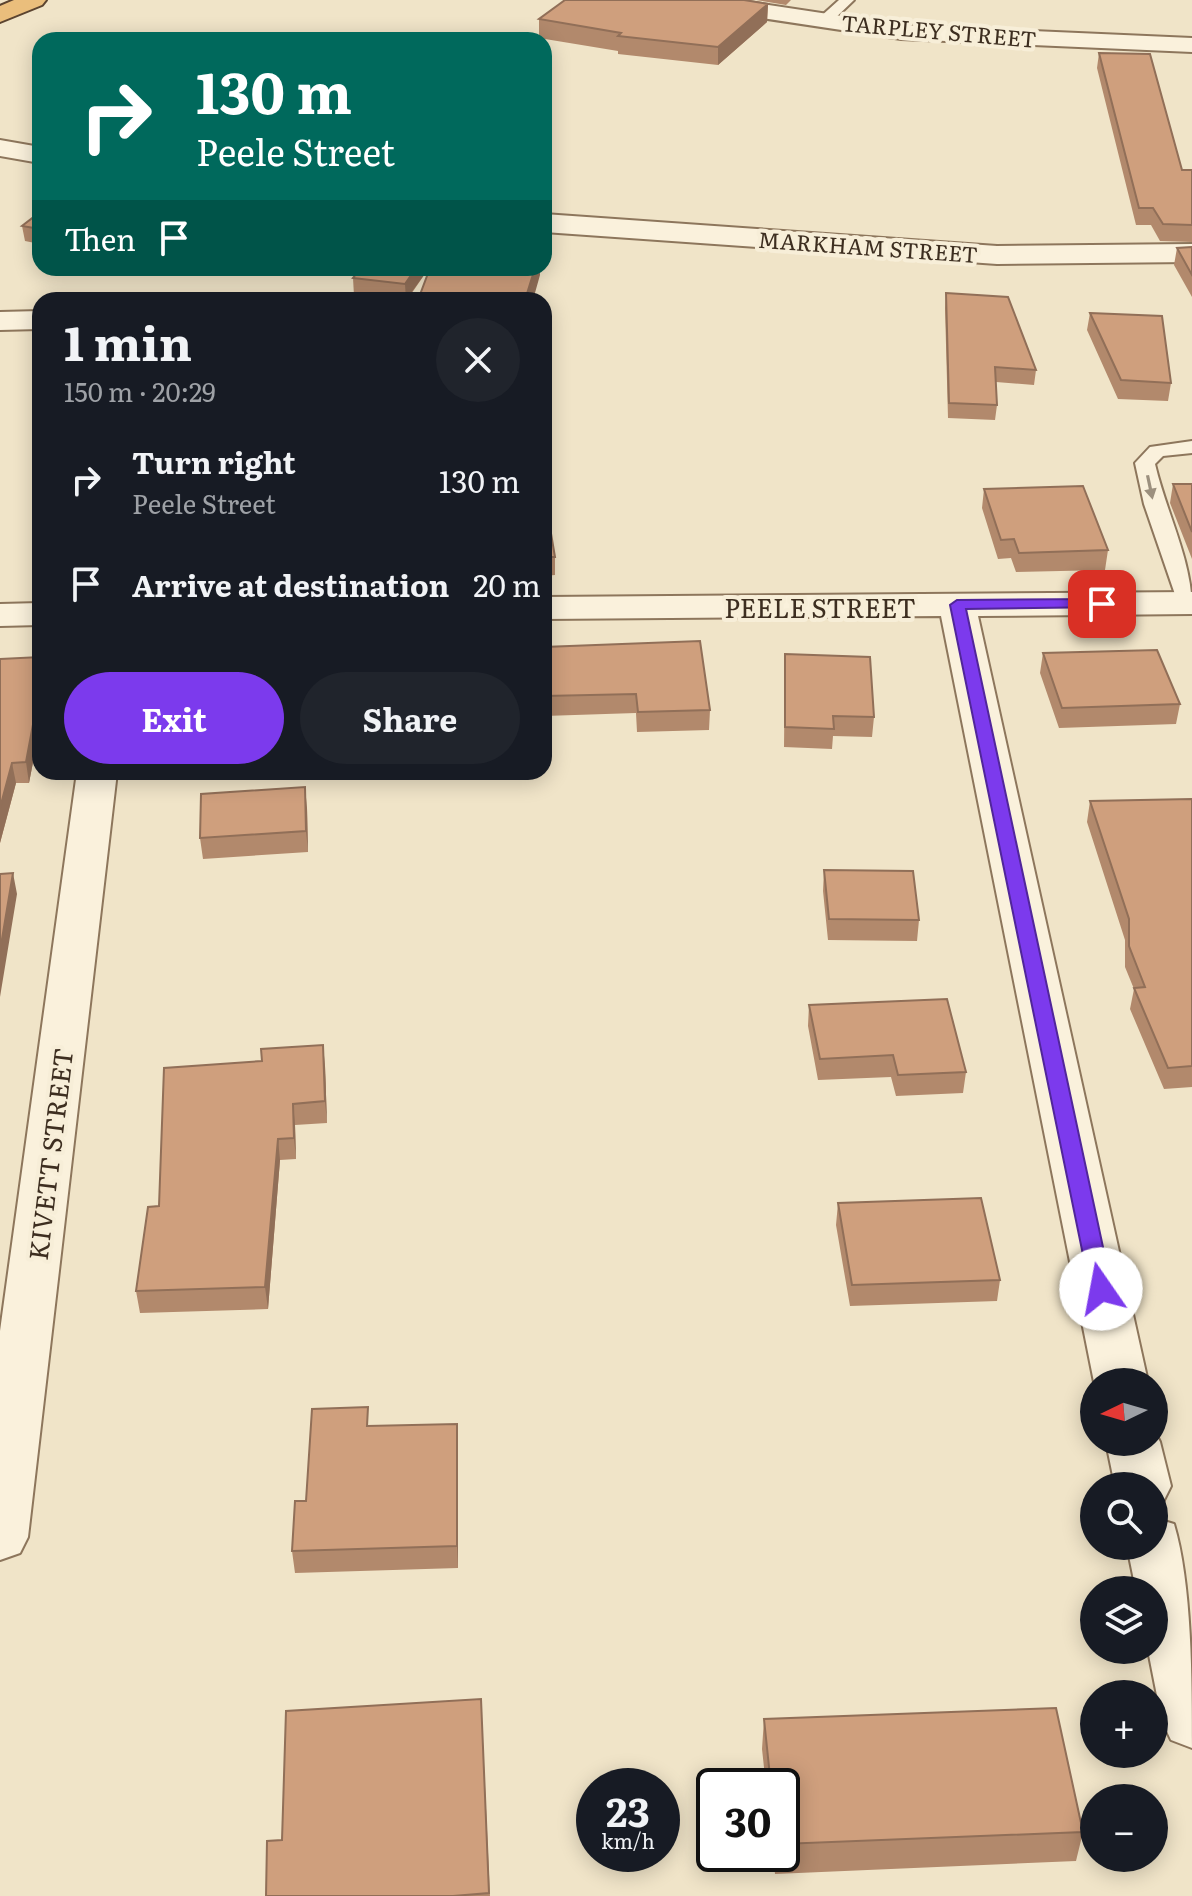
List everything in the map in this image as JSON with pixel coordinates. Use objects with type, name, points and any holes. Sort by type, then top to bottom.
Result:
[{"type":"highway","points":[[0,15],[34,0]]},
{"type":"street","name":"TARPLEY STREET","points":[[688,0],[901,32],[1192,45]]},
{"type":"street","points":[[0,148],[32,154]]},
{"type":"street","name":"MARKHAM STREET","points":[[552,224],[997,255],[1192,253]]},
{"type":"street","points":[[0,321],[32,320]]},
{"type":"street","name":"PEELE STREET","points":[[552,608],[1190,603]]},
{"type":"street","points":[[957,605],[1118,1368]]},
{"type":"street","points":[[0,615],[32,614]]},
{"type":"street","name":"KIVETT STREET","points":[[0,1537],[96,780]]},
{"type":"street","points":[[1158,1560],[1192,1721]]},
{"type":"lane","points":[[824,21],[847,0]]},
{"type":"lane","points":[[1190,603],[1154,504],[1145,463],[1157,451],[1192,447]]},
{"type":"building","points":[[565,0],[744,0],[768,4],[718,47],[618,36],[621,33],[539,19]]},
{"type":"building","points":[[1099,53],[1150,54],[1182,170],[1192,170],[1192,225],[1163,224],[1153,208],[1139,208]]},
{"type":"building","points":[[32,218],[32,228],[22,226]]},
{"type":"building","points":[[1192,247],[1192,275],[1177,248]]},
{"type":"building","points":[[355,276],[410,276],[405,284],[353,278]]},
{"type":"building","points":[[427,276],[532,276],[528,292],[421,292]]},
{"type":"building","points":[[946,293],[1008,297],[1036,370],[995,367],[997,405],[949,403]]},
{"type":"building","points":[[1090,313],[1162,316],[1171,383],[1121,380]]},
{"type":"building","points":[[1173,484],[1192,484],[1192,532]]},
{"type":"building","points":[[1083,486],[1108,550],[1019,553],[1014,539],[1001,540],[984,489]]},
{"type":"building","points":[[700,641],[710,710],[638,712],[636,694],[552,696],[552,647]]},
{"type":"building","points":[[1157,650],[1180,704],[1062,708],[1043,653]]},
{"type":"building","points":[[785,654],[870,657],[874,717],[833,716],[834,729],[785,727]]},
{"type":"building","points":[[32,657],[32,730],[26,762],[12,763],[0,808],[0,659]]},
{"type":"building","points":[[305,787],[306,831],[200,838],[201,794]]},
{"type":"building","points":[[1192,799],[1192,1066],[1168,1068],[1134,988],[1145,987],[1129,946],[1129,919],[1090,801]]},
{"type":"building","points":[[824,870],[913,871],[919,920],[829,919]]},
{"type":"building","points":[[13,873],[0,951],[0,874]]},
{"type":"building","points":[[947,999],[966,1072],[898,1075],[893,1055],[820,1059],[809,1005]]},
{"type":"building","points":[[323,1045],[325,1101],[293,1104],[294,1138],[278,1139],[265,1287],[136,1291],[148,1207],[159,1206],[164,1068],[262,1061],[261,1049]]},
{"type":"building","points":[[981,1198],[1000,1280],[852,1285],[838,1203]]},
{"type":"building","points":[[368,1407],[367,1426],[457,1424],[457,1546],[292,1551],[295,1501],[306,1501],[312,1409]]},
{"type":"building","points":[[481,1699],[489,1893],[453,1896],[266,1896],[267,1841],[282,1840],[286,1711]]},
{"type":"building","points":[[1056,1708],[1080,1818],[1080,1832],[800,1843],[800,1768],[769,1768],[764,1719]]},
{"type":"route","points":[[1101,1289],[957,605],[1102,604]]}]
